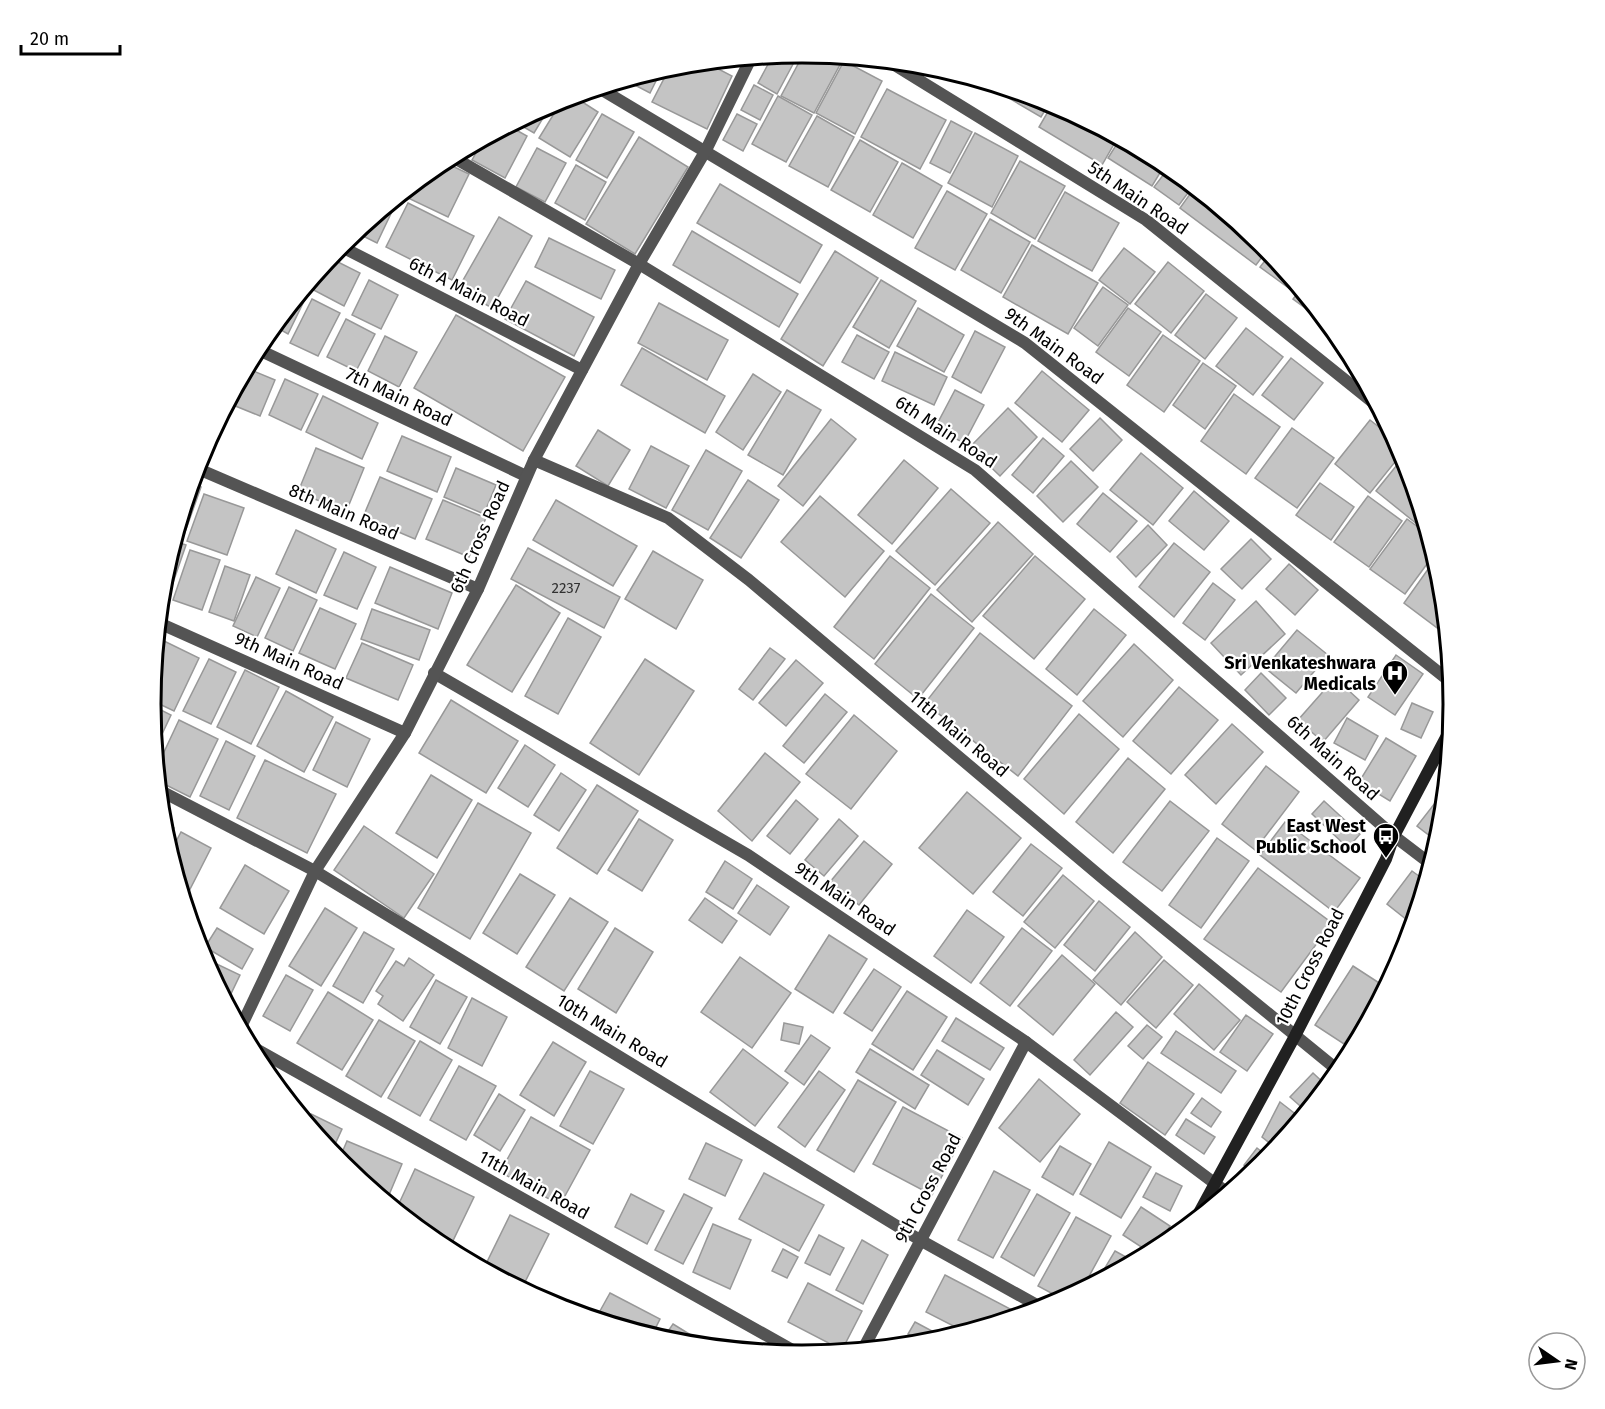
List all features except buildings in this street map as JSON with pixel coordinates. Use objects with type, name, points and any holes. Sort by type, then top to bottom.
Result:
[{"type":"street","name":"6th Cross Road","points":[[244,1020],[315,871],[405,733],[478,589],[534,460],[639,264],[706,150],[747,65]]},
{"type":"street","name":"5th Main Road","points":[[904,71],[1146,220],[1364,395]]},
{"type":"street","name":"9th Main Road","points":[[608,93],[1025,343],[1443,676]]},
{"type":"street","name":"6th Main Road","points":[[461,162],[639,264],[975,470],[1394,836]]},
{"type":"street","name":"6th A Main Road","points":[[349,251],[582,370]]},
{"type":"street","name":"7th Main Road","points":[[266,353],[526,477]]},
{"type":"street","name":"11th Main Road","points":[[534,460],[668,518],[749,580],[1106,881],[1332,1066]]},
{"type":"street","name":"8th Main Road","points":[[205,472],[478,589]]},
{"type":"street","name":"9th Main Road","points":[[166,626],[405,733]]},
{"type":"street","name":"9th Main Road","points":[[434,673],[748,855],[1026,1042],[1222,1189]]},
{"type":"street","name":"10th Cross Road","points":[[1205,1203],[1295,1036],[1386,859],[1394,836],[1443,743]]},
{"type":"street","name":"10th Main Road","points":[[167,794],[315,871],[921,1240],[1033,1303]]},
{"type":"street","points":[[1394,836],[1425,859]]},
{"type":"street","name":"9th Cross Road","points":[[866,1343],[1026,1042]]},
{"type":"street","name":"11th Main Road","points":[[265,1054],[784,1346]]},
{"type":"place","name":"Sri Venkateshwara Medicals","points":[[1395,696]]},
{"type":"place","name":"East West Public School","points":[[1386,859]]}]
